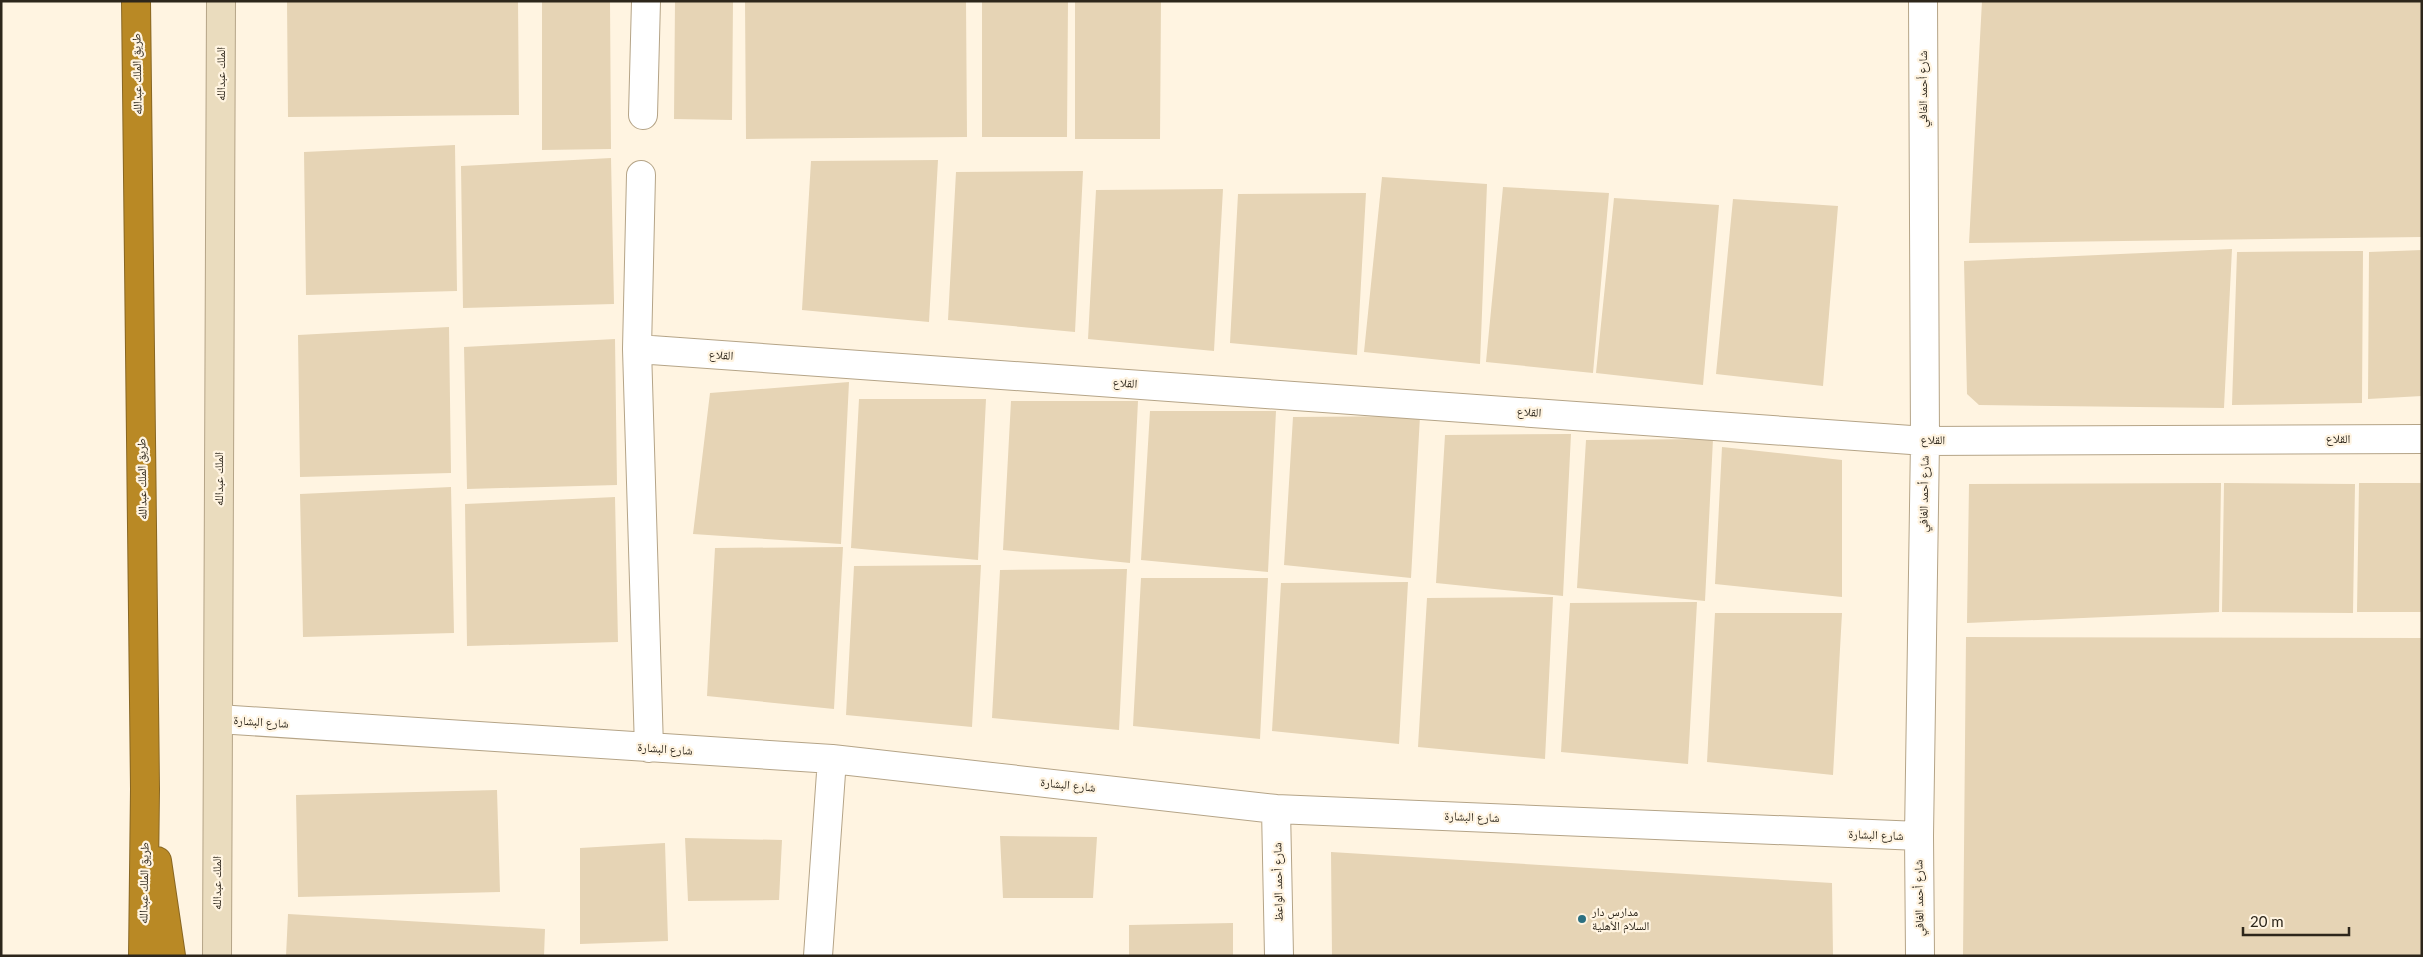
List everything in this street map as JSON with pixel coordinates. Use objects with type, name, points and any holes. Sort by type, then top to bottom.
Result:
[{"type":"highway","name":"طريق الملك عبدالله","points":[[136,1],[145,789],[143,956]]},
{"type":"highway","points":[[145,789],[171,956]]},
{"type":"main road","name":"الملك عبدالله","points":[[217,956],[221,1]]},
{"type":"street","points":[[643,115],[646,1]]},
{"type":"street","name":"شارع أحمد الغافي","points":[[1920,956],[1919,836],[1925,441],[1923,1]]},
{"type":"street","points":[[642,176],[637,349],[649,748]]},
{"type":"street","name":"القلاع","points":[[637,349],[1925,441],[2422,439]]},
{"type":"street","name":"شارع البشارة","points":[[218,719],[832,759],[1276,808],[1919,836]]},
{"type":"street","points":[[818,956],[832,759]]},
{"type":"street","name":"شارع أحمد الواعظ","points":[[1276,808],[1279,956]]},
{"type":"building","points":[[287,1],[518,1],[519,115],[288,117]]},
{"type":"building","points":[[542,1],[610,1],[611,149],[542,150]]},
{"type":"building","points":[[675,1],[733,1],[732,120],[674,119]]},
{"type":"building","points":[[745,1],[966,1],[967,137],[746,139]]},
{"type":"building","points":[[982,1],[1068,1],[1067,137],[982,137]]},
{"type":"building","points":[[1075,1],[1161,1],[1160,139],[1075,139]]},
{"type":"building","points":[[1982,1],[2422,1],[2422,237],[1969,243]]},
{"type":"building","points":[[455,145],[457,291],[306,295],[304,152]]},
{"type":"building","points":[[611,158],[614,304],[463,308],[461,166]]},
{"type":"building","points":[[938,160],[929,322],[802,310],[811,161]]},
{"type":"building","points":[[1083,171],[1075,332],[948,320],[956,172]]},
{"type":"building","points":[[1382,177],[1487,184],[1480,364],[1364,352]]},
{"type":"building","points":[[1503,187],[1609,193],[1593,373],[1486,362]]},
{"type":"building","points":[[1223,189],[1214,351],[1088,339],[1096,190]]},
{"type":"building","points":[[1366,193],[1357,355],[1230,343],[1238,194]]},
{"type":"building","points":[[1614,198],[1719,205],[1703,385],[1596,373]]},
{"type":"building","points":[[1733,199],[1838,206],[1823,386],[1716,374]]},
{"type":"building","points":[[2232,249],[2224,408],[1979,405],[1967,394],[1964,261]]},
{"type":"building","points":[[2422,250],[2422,396],[2368,399],[2369,252]]},
{"type":"building","points":[[2363,251],[2362,403],[2232,405],[2237,252]]},
{"type":"building","points":[[449,327],[451,473],[300,477],[298,335]]},
{"type":"building","points":[[615,339],[617,485],[467,489],[464,347]]},
{"type":"building","points":[[849,382],[841,544],[693,534],[710,393]]},
{"type":"building","points":[[859,399],[986,399],[978,560],[851,548]]},
{"type":"building","points":[[1011,401],[1138,401],[1130,563],[1003,550]]},
{"type":"building","points":[[1150,411],[1276,411],[1268,572],[1141,560]]},
{"type":"building","points":[[1420,416],[1411,578],[1284,565],[1293,417]]},
{"type":"building","points":[[1571,434],[1563,596],[1436,583],[1445,435]]},
{"type":"building","points":[[1713,439],[1705,601],[1577,588],[1586,440]]},
{"type":"building","points":[[1722,447],[1842,460],[1842,597],[1715,584]]},
{"type":"building","points":[[2221,483],[2219,612],[1967,623],[1969,484]]},
{"type":"building","points":[[2224,483],[2355,484],[2353,613],[2222,612]]},
{"type":"building","points":[[2359,483],[2422,483],[2422,612],[2357,612]]},
{"type":"building","points":[[451,487],[454,633],[303,637],[300,494]]},
{"type":"building","points":[[615,497],[618,642],[467,646],[465,504]]},
{"type":"building","points":[[843,547],[834,709],[707,696],[715,548]]},
{"type":"building","points":[[981,565],[972,727],[846,715],[854,566]]},
{"type":"building","points":[[1127,569],[1119,730],[992,718],[1000,570]]},
{"type":"building","points":[[1141,578],[1268,578],[1260,739],[1133,726]]},
{"type":"building","points":[[1408,582],[1399,744],[1272,731],[1281,583]]},
{"type":"building","points":[[1553,597],[1545,759],[1418,747],[1427,598]]},
{"type":"building","points":[[1697,602],[1688,764],[1561,752],[1570,603]]},
{"type":"building","points":[[1715,613],[1842,613],[1833,775],[1707,762]]},
{"type":"building","points":[[1966,637],[2422,638],[2422,956],[1963,956]]},
{"type":"building","points":[[497,790],[500,892],[298,897],[296,795]]},
{"type":"building","points":[[1000,836],[1097,837],[1093,898],[1003,898]]},
{"type":"building","points":[[685,838],[782,840],[779,900],[688,901]]},
{"type":"building","points":[[665,843],[668,941],[580,944],[580,848]]},
{"type":"building","name":"مدارس دار السلام الأهلية","points":[[1331,852],[1832,883],[1833,956],[1332,956]]},
{"type":"building","points":[[288,914],[545,929],[544,956],[286,956]]},
{"type":"building","points":[[1233,923],[1233,956],[1129,956],[1129,925]]},
{"type":"place","name":"مدارس دار السلام الأهلية","points":[[1582,919]]}]
